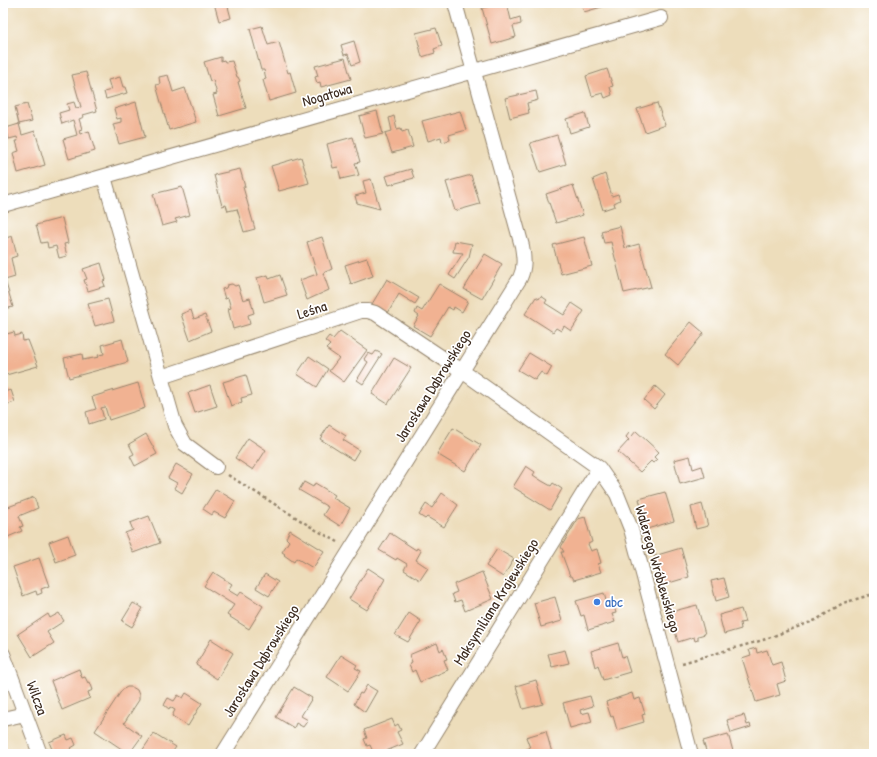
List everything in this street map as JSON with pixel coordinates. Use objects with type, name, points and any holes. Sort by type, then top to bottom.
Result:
[{"type":"street","name":"Jarosława Dąbrowskiego","points":[[223,754],[520,278],[525,262],[522,246],[455,3]]},
{"type":"street","name":"Nogatowa","points":[[3,205],[661,18]]},
{"type":"street","points":[[104,177],[175,426],[184,444],[216,467]]},
{"type":"street","name":"Leśna","points":[[161,377],[361,311],[375,313],[462,371]]},
{"type":"street","name":"Walerego Wróblewskiego","points":[[462,371],[599,468],[617,494],[631,529],[691,754]]},
{"type":"street","name":"Maksymiliana Krajewskiego","points":[[422,754],[599,468]]},
{"type":"street","name":"Wilcza","points":[[3,654],[40,754]]},
{"type":"street","points":[[3,719],[25,714]]},
{"type":"path","points":[[216,467],[316,530],[351,549]]},
{"type":"path","points":[[668,667],[763,640],[816,620],[842,603],[870,595],[874,596]]},
{"type":"building","points":[[214,3],[227,3],[231,18],[219,21]]},
{"type":"building","points":[[507,3],[511,20],[520,17],[521,24],[513,26],[516,37],[492,44],[482,8]]},
{"type":"building","points":[[581,3],[604,3],[605,6],[584,12]]},
{"type":"building","points":[[262,26],[268,45],[279,42],[288,73],[290,72],[296,93],[269,101],[263,80],[266,79],[264,70],[261,70],[250,29]]},
{"type":"building","points":[[436,28],[442,46],[434,49],[435,53],[422,57],[416,33]]},
{"type":"building","points":[[354,41],[360,62],[352,65],[348,54],[344,55],[341,45]]},
{"type":"building","points":[[221,57],[221,61],[232,61],[237,77],[240,81],[238,82],[246,108],[219,116],[213,95],[217,94],[213,80],[210,81],[204,62]]},
{"type":"building","points":[[345,58],[351,79],[321,87],[320,82],[317,83],[315,77],[318,76],[315,66]]},
{"type":"building","points":[[607,69],[613,86],[610,87],[612,95],[605,98],[603,93],[592,96],[586,76]]},
{"type":"building","points":[[86,72],[97,111],[83,115],[84,117],[79,119],[82,129],[79,130],[80,134],[89,131],[95,151],[69,159],[63,139],[77,135],[73,120],[62,124],[59,113],[69,110],[67,104],[74,102],[76,108],[81,107],[72,75]]},
{"type":"building","points":[[168,75],[173,92],[185,88],[196,122],[169,130],[156,85],[160,84],[159,77]]},
{"type":"building","points":[[120,77],[123,87],[125,87],[127,93],[106,99],[104,92],[111,90],[108,80]]},
{"type":"building","points":[[536,91],[538,100],[527,103],[529,113],[510,118],[505,98]]},
{"type":"building","points":[[136,102],[145,137],[119,144],[113,124],[121,122],[121,118],[117,119],[114,109]]},
{"type":"building","points":[[657,103],[665,125],[645,132],[637,109]]},
{"type":"building","points":[[27,104],[32,121],[19,124],[15,107]]},
{"type":"building","points":[[377,111],[383,134],[365,138],[359,116]]},
{"type":"building","points":[[460,111],[466,130],[449,135],[450,140],[442,142],[441,137],[428,141],[422,121]]},
{"type":"building","points":[[585,113],[589,127],[570,133],[566,119]]},
{"type":"building","points":[[394,116],[397,129],[401,128],[402,132],[408,130],[413,147],[392,153],[385,133],[392,131],[389,118]]},
{"type":"building","points":[[19,124],[22,135],[35,131],[45,165],[18,173],[13,153],[19,151],[16,141],[18,141],[17,137],[9,139],[6,128]]},
{"type":"building","points":[[557,135],[566,164],[540,172],[530,143]]},
{"type":"building","points":[[353,137],[360,162],[355,163],[359,175],[341,179],[338,167],[333,168],[327,144]]},
{"type":"building","points":[[301,157],[309,183],[279,191],[271,166]]},
{"type":"building","points":[[240,169],[245,187],[243,187],[255,229],[244,232],[237,209],[228,211],[226,205],[222,206],[214,175]]},
{"type":"building","points":[[411,169],[414,178],[389,185],[386,176]]},
{"type":"building","points":[[605,174],[612,196],[618,194],[620,200],[614,203],[615,206],[603,210],[593,179]]},
{"type":"building","points":[[471,175],[480,204],[455,211],[446,182]]},
{"type":"building","points":[[371,179],[380,209],[357,203],[355,196],[366,193],[363,181]]},
{"type":"building","points":[[573,185],[583,215],[556,223],[546,194]]},
{"type":"building","points":[[182,187],[190,215],[175,219],[177,222],[162,226],[153,194]]},
{"type":"building","points":[[62,218],[68,243],[64,244],[67,256],[59,258],[56,246],[48,248],[47,242],[41,243],[36,225]]},
{"type":"building","points":[[620,226],[625,248],[639,244],[651,287],[624,293],[611,242],[604,243],[601,231]]},
{"type":"building","points":[[12,236],[17,256],[11,258],[15,277],[5,280],[13,307],[3,309],[3,239]]},
{"type":"building","points":[[322,237],[332,269],[323,273],[329,290],[307,300],[300,280],[317,274],[307,242]]},
{"type":"building","points":[[584,237],[592,266],[561,274],[553,245]]},
{"type":"building","points":[[455,241],[472,244],[469,257],[455,279],[449,275],[463,253],[453,252]]},
{"type":"building","points":[[485,254],[502,264],[482,299],[464,289]]},
{"type":"building","points":[[367,258],[373,276],[351,284],[345,265]]},
{"type":"building","points":[[101,263],[106,280],[103,281],[105,286],[88,291],[84,280],[87,279],[83,269]]},
{"type":"building","points":[[268,275],[269,279],[280,275],[287,295],[264,302],[257,278]]},
{"type":"building","points":[[387,279],[419,298],[415,304],[399,294],[388,313],[372,304]]},
{"type":"building","points":[[232,284],[235,286],[238,285],[243,300],[250,298],[254,313],[248,315],[250,324],[233,329],[228,309],[231,308],[228,298],[225,299],[222,289],[226,288],[227,285]]},
{"type":"building","points":[[439,284],[468,301],[462,312],[454,307],[453,310],[448,307],[430,336],[413,326],[419,316],[415,313],[417,308],[422,311]]},
{"type":"building","points":[[541,296],[547,300],[545,303],[564,315],[572,303],[584,311],[571,331],[564,326],[561,331],[556,328],[553,332],[525,314],[536,297],[539,299]]},
{"type":"building","points":[[108,299],[114,321],[95,326],[88,304]]},
{"type":"building","points":[[191,310],[194,319],[205,315],[211,331],[190,340],[181,314]]},
{"type":"building","points":[[691,322],[704,333],[678,365],[665,354]]},
{"type":"building","points":[[340,331],[367,350],[344,382],[329,371],[339,358],[326,349],[330,345],[325,341],[329,336],[333,339]]},
{"type":"building","points":[[14,332],[15,336],[22,334],[23,341],[28,340],[38,366],[6,375],[3,364],[3,335]]},
{"type":"building","points":[[122,339],[128,362],[69,378],[64,358],[82,354],[83,360],[99,357],[98,355],[104,354],[102,345]]},
{"type":"building","points":[[376,351],[382,354],[363,384],[357,380],[368,362],[364,359],[368,353],[373,355]]},
{"type":"building","points":[[529,353],[552,367],[547,376],[541,372],[535,380],[518,370]]},
{"type":"building","points":[[309,356],[328,369],[317,387],[297,374]]},
{"type":"building","points":[[394,358],[411,368],[388,404],[372,394]]},
{"type":"building","points":[[246,375],[252,395],[241,398],[242,402],[231,406],[223,382]]},
{"type":"building","points":[[138,383],[145,408],[109,420],[105,407],[101,408],[104,419],[89,424],[86,412],[96,409],[92,397]]},
{"type":"building","points":[[210,385],[217,406],[195,413],[188,393]]},
{"type":"building","points":[[655,386],[665,395],[654,409],[644,400]]},
{"type":"building","points":[[11,390],[15,402],[3,406],[3,392]]},
{"type":"building","points":[[329,425],[346,436],[343,440],[359,450],[353,460],[320,439]]},
{"type":"building","points":[[453,428],[481,445],[465,471],[437,454]]},
{"type":"building","points":[[636,431],[659,452],[654,457],[657,460],[653,463],[651,461],[640,472],[618,452],[629,440],[626,437],[629,433],[632,436]]},
{"type":"building","points":[[146,434],[157,454],[135,466],[130,456],[134,454],[129,444]]},
{"type":"building","points":[[248,438],[266,450],[253,470],[235,458]]},
{"type":"building","points":[[690,456],[693,469],[702,466],[705,477],[680,484],[674,460]]},
{"type":"building","points":[[176,464],[193,474],[182,493],[174,488],[177,483],[168,478]]},
{"type":"building","points":[[526,466],[535,472],[533,475],[542,481],[551,486],[553,483],[562,489],[550,510],[513,487]]},
{"type":"building","points":[[304,482],[313,487],[315,483],[335,495],[333,498],[350,508],[340,526],[323,515],[328,507],[299,490]]},
{"type":"building","points":[[216,489],[235,501],[225,518],[214,512],[212,515],[203,509]]},
{"type":"building","points":[[665,492],[674,521],[647,529],[639,499]]},
{"type":"building","points":[[442,493],[458,505],[444,527],[427,517],[425,519],[419,515],[426,504],[432,508]]},
{"type":"building","points":[[34,497],[38,508],[19,516],[23,526],[20,527],[22,531],[3,539],[3,509]]},
{"type":"building","points":[[702,504],[708,526],[696,529],[691,507]]},
{"type":"building","points":[[149,516],[160,543],[133,553],[125,533],[133,530],[130,523]]},
{"type":"building","points":[[585,517],[592,542],[588,544],[591,551],[597,549],[601,563],[598,564],[601,572],[574,580],[572,576],[570,576],[561,552],[564,552],[561,547],[578,519]]},
{"type":"building","points":[[290,530],[324,551],[313,568],[296,558],[294,562],[282,552],[289,541],[286,538]]},
{"type":"building","points":[[390,533],[416,550],[417,548],[421,551],[416,560],[428,568],[420,580],[404,570],[407,564],[397,558],[396,560],[379,550]]},
{"type":"building","points":[[68,535],[75,555],[56,562],[49,542]]},
{"type":"building","points":[[681,548],[689,577],[662,585],[654,556]]},
{"type":"building","points":[[497,549],[514,559],[503,577],[486,566]]},
{"type":"building","points":[[39,558],[49,586],[41,589],[42,593],[37,595],[36,591],[23,596],[13,567]]},
{"type":"building","points":[[368,568],[385,579],[367,610],[349,599]]},
{"type":"building","points":[[213,572],[232,584],[228,590],[238,596],[241,592],[263,606],[249,629],[227,615],[234,605],[204,586]]},
{"type":"building","points":[[482,572],[493,599],[465,611],[461,600],[455,602],[452,594],[457,592],[454,584]]},
{"type":"building","points":[[265,574],[278,582],[269,596],[256,588]]},
{"type":"building","points":[[724,578],[729,597],[716,601],[711,581]]},
{"type":"building","points":[[604,593],[608,608],[614,606],[616,613],[612,614],[615,622],[588,630],[584,615],[581,616],[576,601]]},
{"type":"building","points":[[555,597],[562,621],[541,627],[534,603]]},
{"type":"building","points":[[133,603],[143,608],[132,627],[122,621]]},
{"type":"building","points":[[697,605],[705,634],[698,636],[698,640],[695,641],[694,637],[678,642],[670,612]]},
{"type":"building","points":[[741,609],[745,622],[740,623],[741,629],[724,634],[719,615]]},
{"type":"building","points":[[59,613],[64,621],[47,632],[54,643],[32,657],[18,634],[48,614],[50,618]]},
{"type":"building","points":[[409,613],[421,621],[408,642],[395,635]]},
{"type":"building","points":[[211,639],[233,653],[217,679],[196,665]]},
{"type":"building","points":[[437,643],[440,651],[443,649],[447,659],[444,660],[448,670],[420,682],[415,670],[412,672],[409,665],[412,663],[409,655]]},
{"type":"building","points":[[618,643],[622,657],[625,656],[630,672],[603,680],[598,665],[595,667],[591,651]]},
{"type":"building","points":[[756,648],[757,653],[767,650],[772,665],[781,662],[786,681],[777,684],[780,695],[756,702],[742,658],[751,655],[749,650]]},
{"type":"building","points":[[565,650],[569,663],[552,667],[548,654]]},
{"type":"building","points":[[341,655],[357,665],[355,668],[361,671],[348,691],[327,677]]},
{"type":"building","points":[[79,669],[82,678],[85,677],[88,683],[90,682],[93,690],[88,692],[90,698],[62,710],[51,681]]},
{"type":"building","points":[[536,680],[543,704],[523,709],[516,686]]},
{"type":"building","points":[[367,685],[377,691],[365,712],[354,704],[360,693],[362,694]]},
{"type":"building","points":[[127,687],[132,687],[137,690],[139,700],[124,723],[142,736],[129,754],[95,731],[122,690]]},
{"type":"building","points":[[294,687],[312,698],[301,716],[308,720],[303,727],[296,723],[294,728],[276,717]]},
{"type":"building","points":[[186,693],[202,703],[188,726],[172,716],[175,710],[170,707],[169,709],[164,705],[168,698],[174,701],[178,695],[183,698]]},
{"type":"building","points":[[632,693],[634,700],[640,698],[645,714],[642,715],[644,722],[617,730],[613,716],[611,717],[606,702]]},
{"type":"building","points":[[590,696],[593,706],[580,710],[581,714],[589,712],[592,722],[570,728],[563,703]]},
{"type":"building","points":[[744,715],[747,725],[750,724],[751,727],[731,733],[727,720]]},
{"type":"building","points":[[392,719],[395,726],[398,724],[401,730],[397,732],[403,744],[379,754],[374,754],[370,745],[367,746],[364,739],[367,738],[364,730]]},
{"type":"building","points":[[546,731],[552,753],[528,754],[526,749],[530,748],[526,737]]},
{"type":"building","points":[[154,733],[176,747],[171,754],[140,754]]},
{"type":"building","points":[[728,734],[733,751],[722,754],[707,754],[703,741]]},
{"type":"building","points":[[66,735],[68,740],[73,738],[76,745],[65,754],[54,754],[49,742]]},
{"type":"place","name":"abc","points":[[597,602]]}]
